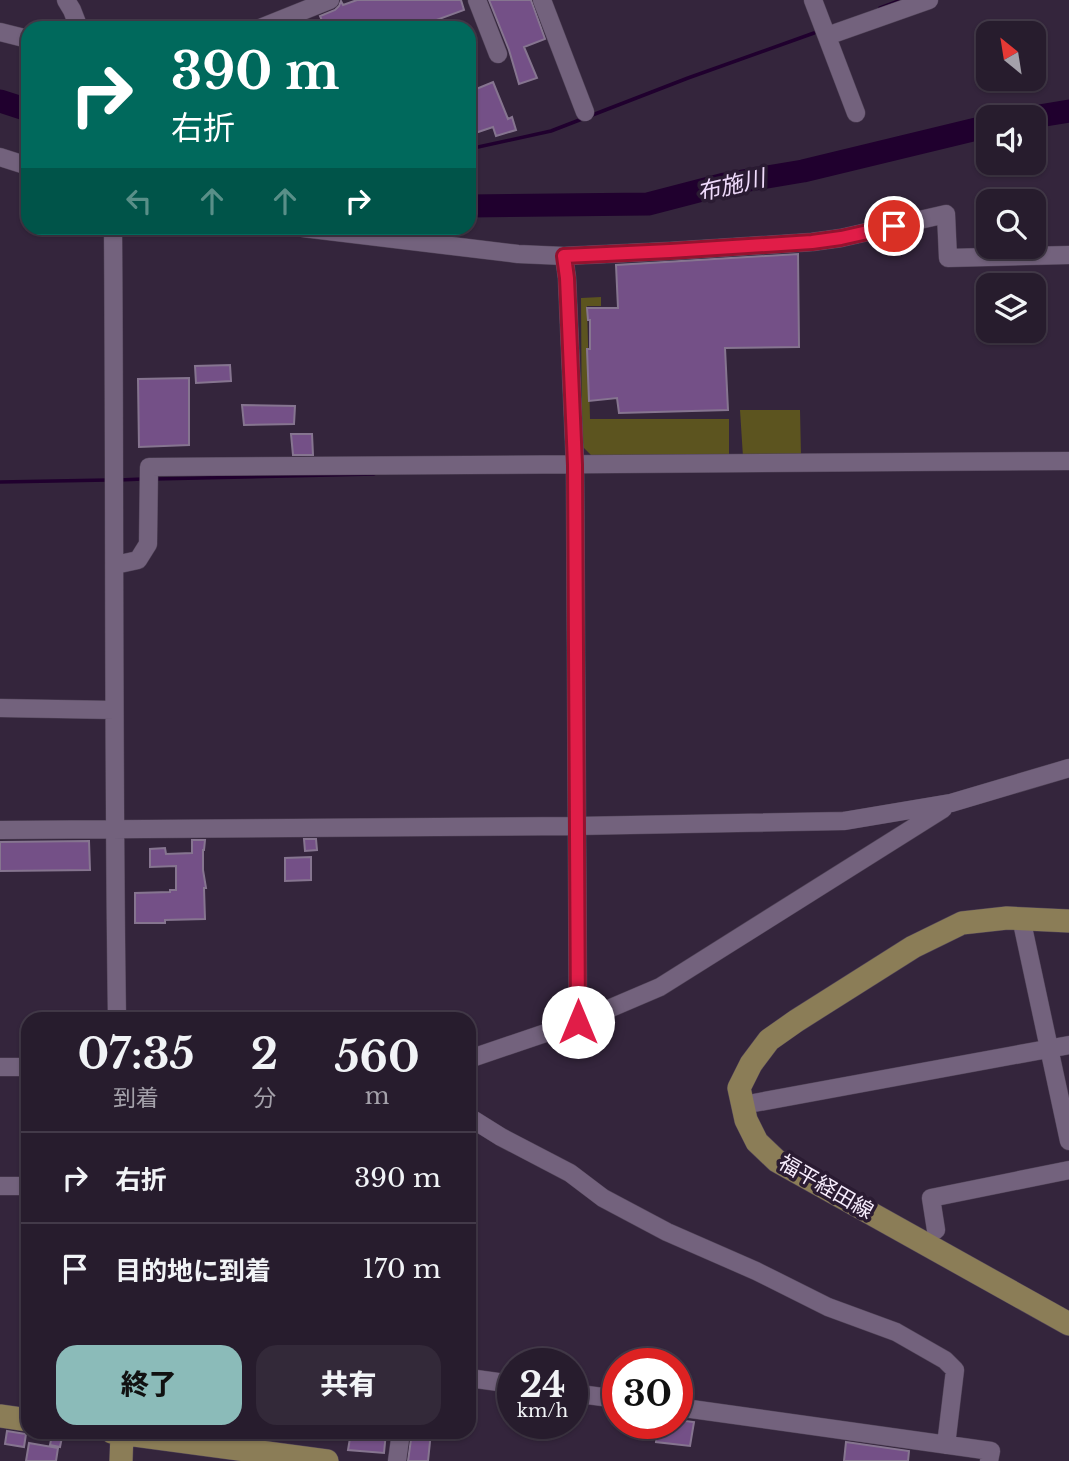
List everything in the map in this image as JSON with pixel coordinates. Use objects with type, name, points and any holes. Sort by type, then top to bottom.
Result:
[{"type":"main road","name":"福平経田線","points":[[1069,921],[1007,918],[962,923],[913,947],[769,1040],[751,1064],[739,1088],[746,1120],[757,1142],[777,1161],[1069,1324]]},
{"type":"main road","points":[[0,1416],[21,1419]]},
{"type":"main road","points":[[119,1439],[121,1461]]},
{"type":"main road","points":[[169,1439],[327,1461]]},
{"type":"street","points":[[66,0],[76,21]]},
{"type":"street","points":[[278,21],[330,0]]},
{"type":"street","points":[[477,0],[498,54]]},
{"type":"street","points":[[542,0],[586,112]]},
{"type":"street","points":[[813,0],[856,113]]},
{"type":"street","points":[[827,36],[929,0]]},
{"type":"street","points":[[0,32],[21,36]]},
{"type":"street","points":[[0,157],[21,164]]},
{"type":"street","points":[[361,235],[518,254],[564,256],[812,242],[946,215],[948,258],[1069,256]]},
{"type":"street","points":[[113,235],[117,1012]]},
{"type":"street","points":[[564,256],[575,465],[578,1022]]},
{"type":"street","points":[[115,565],[138,560],[148,544],[149,467],[1069,461]]},
{"type":"street","points":[[0,708],[114,710]]},
{"type":"street","points":[[0,830],[577,826],[844,821],[951,803],[1069,768]]},
{"type":"street","points":[[476,1057],[578,1022],[660,987],[951,803]]},
{"type":"street","points":[[1021,918],[1069,1141]]},
{"type":"street","points":[[743,1105],[1069,1045]]},
{"type":"street","points":[[0,1067],[21,1067]]},
{"type":"street","points":[[476,1121],[570,1173],[603,1198],[667,1233],[756,1270],[828,1307],[896,1332],[945,1360],[955,1370],[946,1445]]},
{"type":"street","points":[[936,1230],[931,1198],[1069,1170]]},
{"type":"street","points":[[0,1186],[21,1186]]},
{"type":"street","points":[[476,1379],[497,1382]]},
{"type":"street","points":[[693,1409],[991,1451],[989,1461]]},
{"type":"street","points":[[397,1461],[400,1439]]},
{"type":"shaded area","points":[[601,297],[601,306],[587,306],[590,419],[729,419],[729,455],[592,456],[582,446],[581,298]]},
{"type":"shaded area","points":[[740,410],[800,410],[801,456],[743,457]]},
{"type":"building","points":[[357,0],[461,0],[464,10],[434,21],[322,21],[320,16],[335,10],[341,1],[343,5]]},
{"type":"building","points":[[489,0],[531,0],[545,39],[524,47],[537,78],[519,84]]},
{"type":"building","points":[[493,82],[508,119],[512,117],[516,130],[496,136],[493,127],[476,133],[476,89]]},
{"type":"building","points":[[798,254],[799,347],[725,348],[728,410],[619,413],[617,398],[589,401],[587,349],[590,349],[590,320],[587,308],[618,308],[616,265]]},
{"type":"building","points":[[230,365],[231,381],[196,383],[195,366]]},
{"type":"building","points":[[189,378],[189,445],[139,447],[138,379]]},
{"type":"building","points":[[242,405],[295,406],[294,424],[244,425]]},
{"type":"building","points":[[291,434],[312,434],[313,455],[293,455]]},
{"type":"building","points":[[304,839],[316,839],[317,850],[305,851]]},
{"type":"building","points":[[192,840],[205,840],[205,919],[135,923],[135,893],[176,890],[176,866],[150,867],[150,849],[165,848],[166,854],[192,853]]},
{"type":"building","points":[[89,841],[90,870],[0,871],[0,842]]},
{"type":"building","points":[[311,857],[311,880],[285,881],[285,858]]},
{"type":"building","points":[[7,1431],[21,1433],[21,1439],[25,1439],[24,1447],[5,1444]]},
{"type":"building","points":[[51,1439],[62,1439],[60,1447],[50,1445]]},
{"type":"building","points":[[350,1439],[385,1439],[384,1453],[348,1450]]},
{"type":"building","points":[[411,1439],[430,1439],[428,1461],[408,1461]]},
{"type":"building","points":[[656,1439],[691,1439],[690,1446],[656,1442]]},
{"type":"building","points":[[846,1442],[909,1451],[908,1461],[844,1461]]},
{"type":"building","points":[[29,1443],[58,1448],[56,1461],[26,1461]]},
{"type":"waterway","points":[[880,8],[901,0]]},
{"type":"waterway","points":[[476,147],[551,131],[814,33]]},
{"type":"waterway","name":"布施川","points":[[0,101],[21,108]]},
{"type":"waterway","name":"布施川","points":[[1046,115],[1069,111]]},
{"type":"waterway","name":"布施川","points":[[476,206],[648,204],[725,184],[803,171],[976,129]]},
{"type":"waterway","points":[[154,479],[374,474]]},
{"type":"waterway","points":[[119,480],[143,479]]},
{"type":"waterway","points":[[0,482],[108,480]]},
{"type":"route","points":[[578,1022],[575,465],[564,256],[812,242],[894,226]]}]
